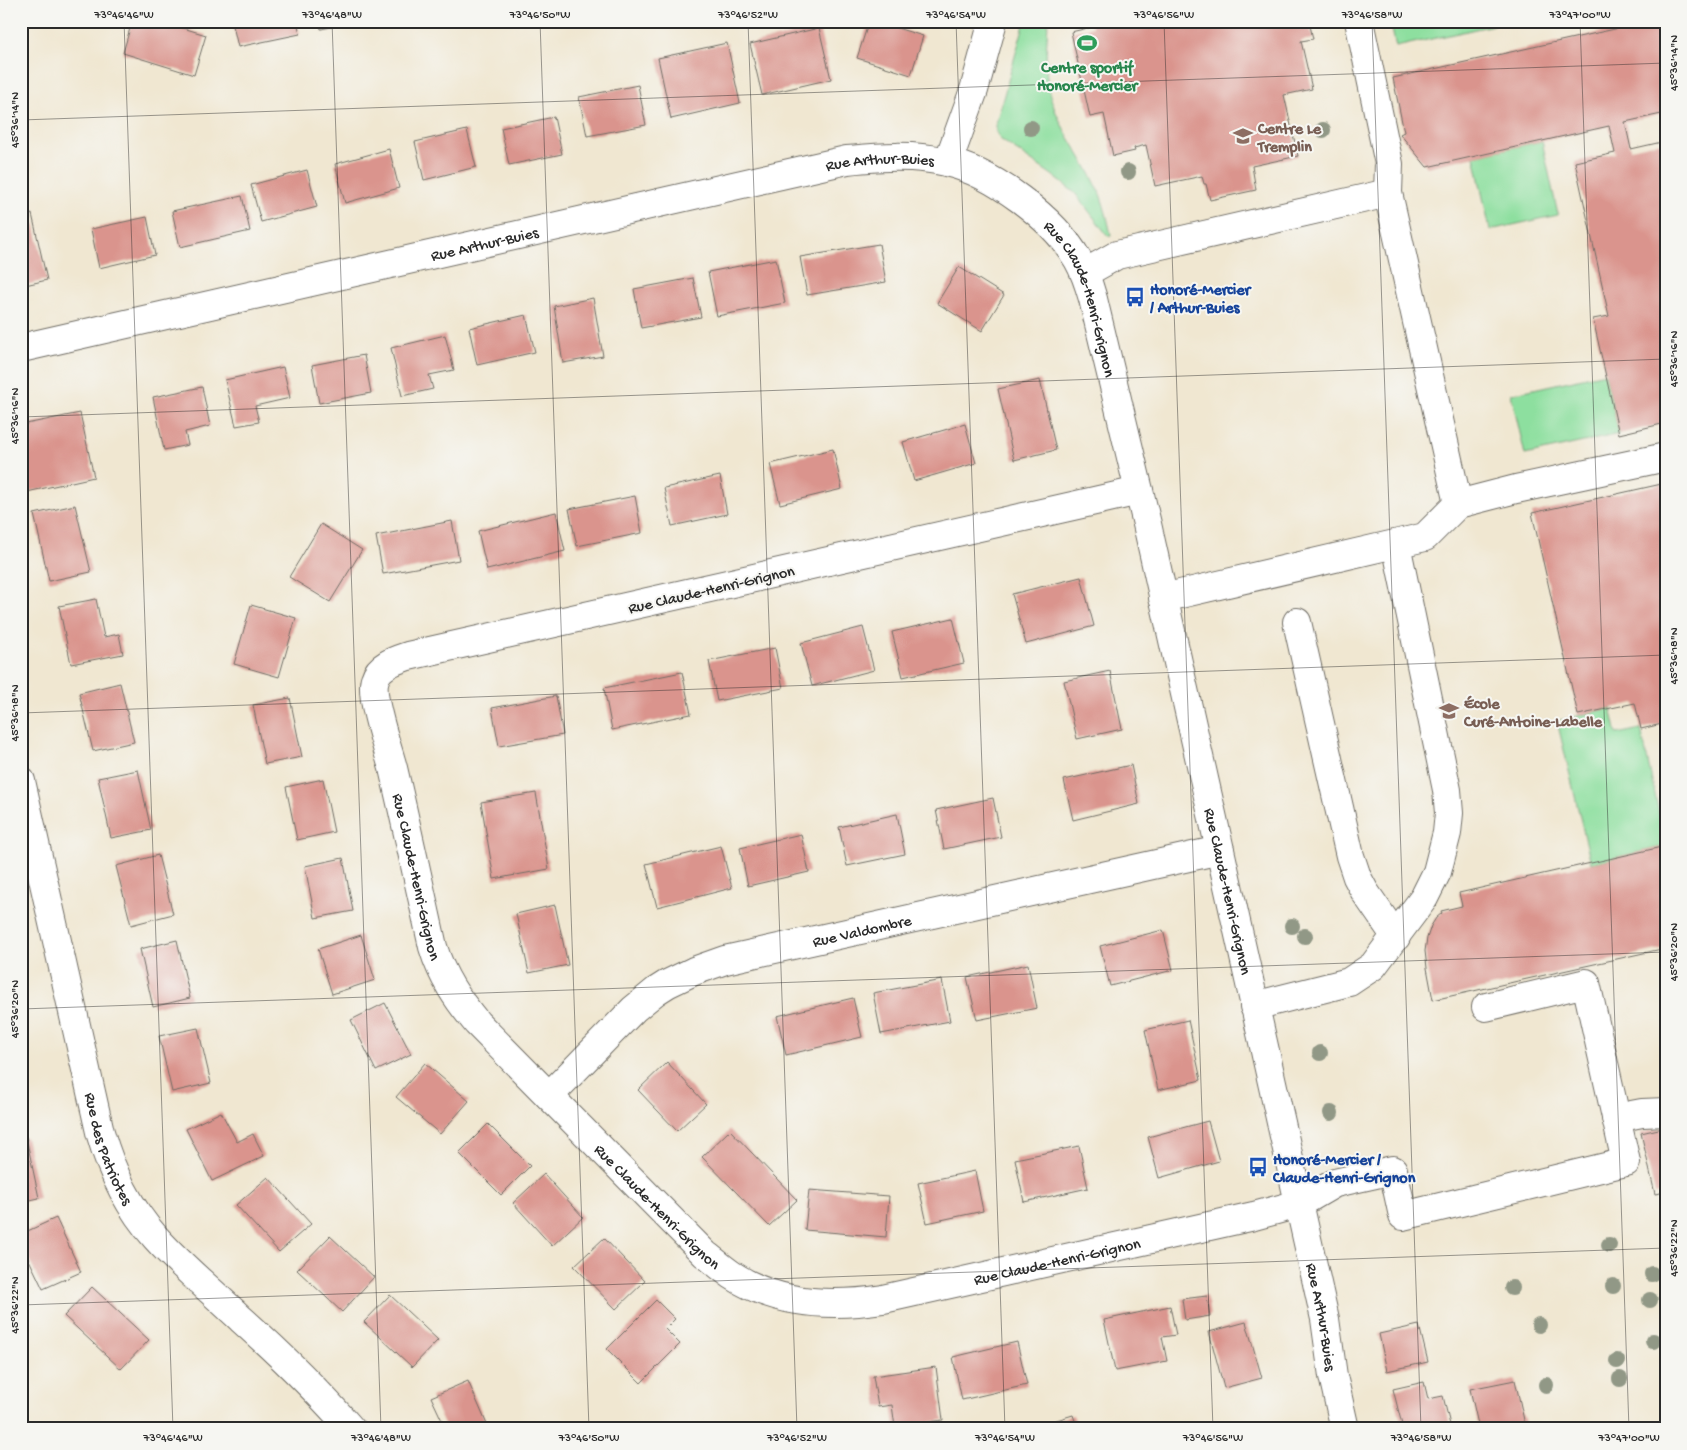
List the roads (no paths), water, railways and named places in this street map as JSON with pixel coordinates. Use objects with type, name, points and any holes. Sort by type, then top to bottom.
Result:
[{"type":"street","points":[[948,162],[974,90],[993,21]]},
{"type":"street","points":[[1359,21],[1388,158],[1388,193],[1458,504]]},
{"type":"street","name":"Rue Arthur-Buies","points":[[21,348],[847,160],[896,156],[948,162]]},
{"type":"street","name":"Rue Claude-Henri-Grignon","points":[[948,162],[985,177],[1028,206],[1057,232],[1077,258],[1085,273],[1093,299],[1139,491],[1299,1204],[1254,1216],[883,1299],[824,1304],[760,1290],[732,1275],[690,1240],[477,1023],[456,996],[438,963],[374,694],[374,680],[380,670],[391,662],[408,656],[1139,491]]},
{"type":"street","points":[[1085,273],[1117,256],[1388,193]]},
{"type":"street","points":[[1163,598],[1425,537],[1458,504],[1516,489],[1666,457]]},
{"type":"street","points":[[1254,1006],[1349,982],[1373,966],[1424,898],[1437,872],[1443,851],[1449,813],[1444,770],[1396,544]]},
{"type":"street","points":[[1297,622],[1355,870],[1365,892],[1396,937]]},
{"type":"street","name":"Rue des Patriotes","points":[[21,782],[100,1132],[106,1154],[132,1208],[155,1238],[281,1355],[351,1429]]},
{"type":"street","name":"Rue Valdombre","points":[[549,1096],[645,1000],[667,984],[709,965],[1220,850]]},
{"type":"street","points":[[1299,1204],[1334,1183],[1393,1170],[1403,1216],[1626,1162],[1586,983],[1486,1007]]},
{"type":"street","points":[[1616,1118],[1642,1113],[1666,1112]]},
{"type":"street","name":"Rue Arthur-Buies","points":[[1299,1204],[1325,1319],[1333,1376],[1345,1429]]},
{"type":"place","name":"Centre sportif Honoré-Mercier","points":[[1087,43]]},
{"type":"place","name":"Centre Le Tremplin","points":[[1243,136]]},
{"type":"place","name":"Honoré-Mercier / Arthur-Buies","points":[[1135,297]]},
{"type":"place","name":"École Curé-Antoine-Labelle","points":[[1449,711]]},
{"type":"place","name":"Honoré-Mercier / Claude-Henri-Grignon","points":[[1258,1167]]}]
